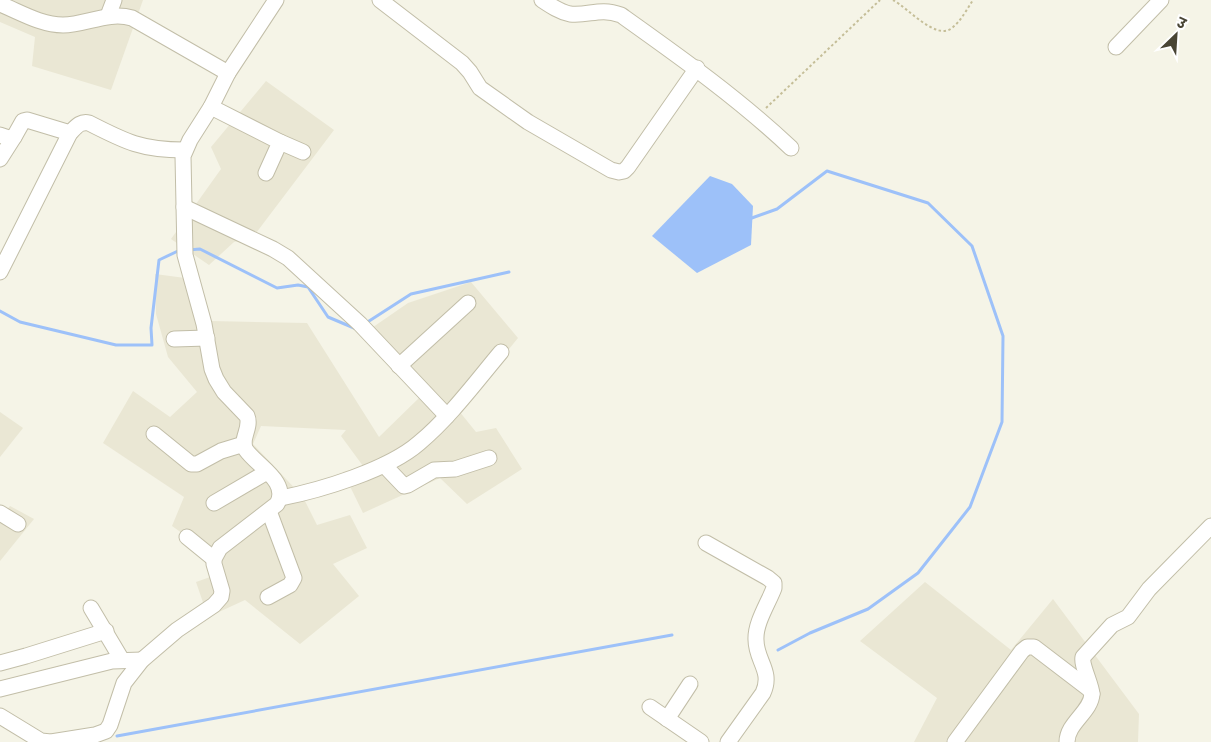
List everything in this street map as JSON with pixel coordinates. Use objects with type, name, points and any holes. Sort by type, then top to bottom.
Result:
[{"type":"street","points":[[108,16],[114,0]]},
{"type":"street","points":[[0,716],[41,741],[51,742],[95,735],[107,737],[124,684],[142,660],[177,630],[218,602],[222,591],[214,559],[220,548],[277,504],[281,498],[278,483],[248,452],[244,444],[249,421],[247,416],[224,392],[212,369],[207,338],[185,250],[184,207],[184,150],[211,107],[228,73],[276,0]]},
{"type":"street","points":[[380,0],[462,63],[480,88],[487,94],[528,122],[578,152],[611,170],[619,172],[624,171],[628,167],[697,68]]},
{"type":"street","points":[[542,0],[558,10],[569,14],[601,11],[621,15],[697,68],[756,116],[791,148]]},
{"type":"street","points":[[1116,47],[1161,0]]},
{"type":"street","points":[[0,4],[49,24],[65,25],[108,16],[125,16],[138,20],[228,73]]},
{"type":"street","points":[[211,107],[303,152]]},
{"type":"street","points":[[0,159],[7,136],[23,121],[27,120],[70,133]]},
{"type":"street","points":[[0,272],[70,133],[77,126],[85,122],[136,145],[165,150],[184,150]]},
{"type":"street","points":[[266,173],[280,142]]},
{"type":"street","points":[[184,207],[288,258],[363,327],[447,416]]},
{"type":"street","points":[[399,366],[468,303]]},
{"type":"street","points":[[174,339],[207,338]]},
{"type":"street","points":[[281,498],[320,488],[384,465],[418,444],[447,416],[501,352]]},
{"type":"street","points":[[154,434],[191,464],[197,464],[221,450],[244,444]]},
{"type":"street","points":[[384,465],[404,486],[434,470],[455,469],[488,458]]},
{"type":"street","points":[[214,503],[267,472]]},
{"type":"street","points":[[268,597],[290,585],[294,578],[269,510]]},
{"type":"street","points":[[0,513],[18,524]]},
{"type":"street","points":[[1067,742],[1069,732],[1092,699],[1090,679],[1082,662],[1083,657],[1112,625],[1128,617],[1149,589],[1206,531]]},
{"type":"street","points":[[187,537],[214,559]]},
{"type":"street","points":[[706,543],[774,583],[774,588],[755,638],[767,676],[767,684],[763,693],[728,742]]},
{"type":"street","points":[[91,608],[122,660]]},
{"type":"street","points":[[0,663],[106,632]]},
{"type":"street","points":[[955,742],[1022,651],[1027,647],[1034,647],[1039,650],[1089,689],[1092,694]]},
{"type":"street","points":[[0,689],[104,663],[122,660],[142,660]]},
{"type":"street","points":[[667,719],[690,684]]},
{"type":"street","points":[[650,707],[701,742]]},
{"type":"path","points":[[756,116],[774,102],[880,0]]},
{"type":"path","points":[[893,0],[935,31],[944,32],[957,24],[973,0]]},
{"type":"shaded area","points":[[0,0],[143,0],[111,90],[32,66],[35,37],[0,22]]},
{"type":"shaded area","points":[[266,81],[334,130],[253,237],[234,242],[209,265],[171,239],[221,169],[211,147]]},
{"type":"shaded area","points":[[155,274],[200,280],[211,321],[307,323],[379,437],[420,397],[363,334],[408,303],[471,282],[518,338],[459,411],[476,432],[496,428],[522,469],[467,504],[440,478],[363,513],[343,472],[363,466],[341,436],[346,430],[261,426],[253,444],[303,497],[317,525],[350,515],[367,548],[333,564],[359,596],[300,644],[245,600],[208,617],[196,582],[213,576],[210,553],[172,526],[184,497],[103,443],[133,391],[170,417],[197,392],[168,357],[156,314]]},
{"type":"shaded area","points":[[0,412],[23,428],[0,457]]},
{"type":"shaded area","points":[[10,506],[34,519],[0,561],[0,518]]},
{"type":"shaded area","points":[[925,582],[1011,650],[1053,599],[1139,714],[1138,742],[914,742],[937,698],[860,641]]},
{"type":"water","points":[[710,176],[732,184],[753,206],[751,245],[697,273],[652,236]]},
{"type":"waterway","points":[[749,219],[777,209],[827,171],[928,203],[972,246],[1003,336],[1002,422],[970,507],[918,573],[868,609],[810,633],[778,650]]},
{"type":"waterway","points":[[188,250],[200,249],[277,288],[298,285],[308,287],[328,317],[354,328]]},
{"type":"waterway","points":[[0,311],[20,322],[116,345],[152,345],[151,328],[159,260],[180,250]]},
{"type":"waterway","points":[[366,323],[411,294],[509,272]]},
{"type":"waterway","points":[[117,736],[672,635]]}]
